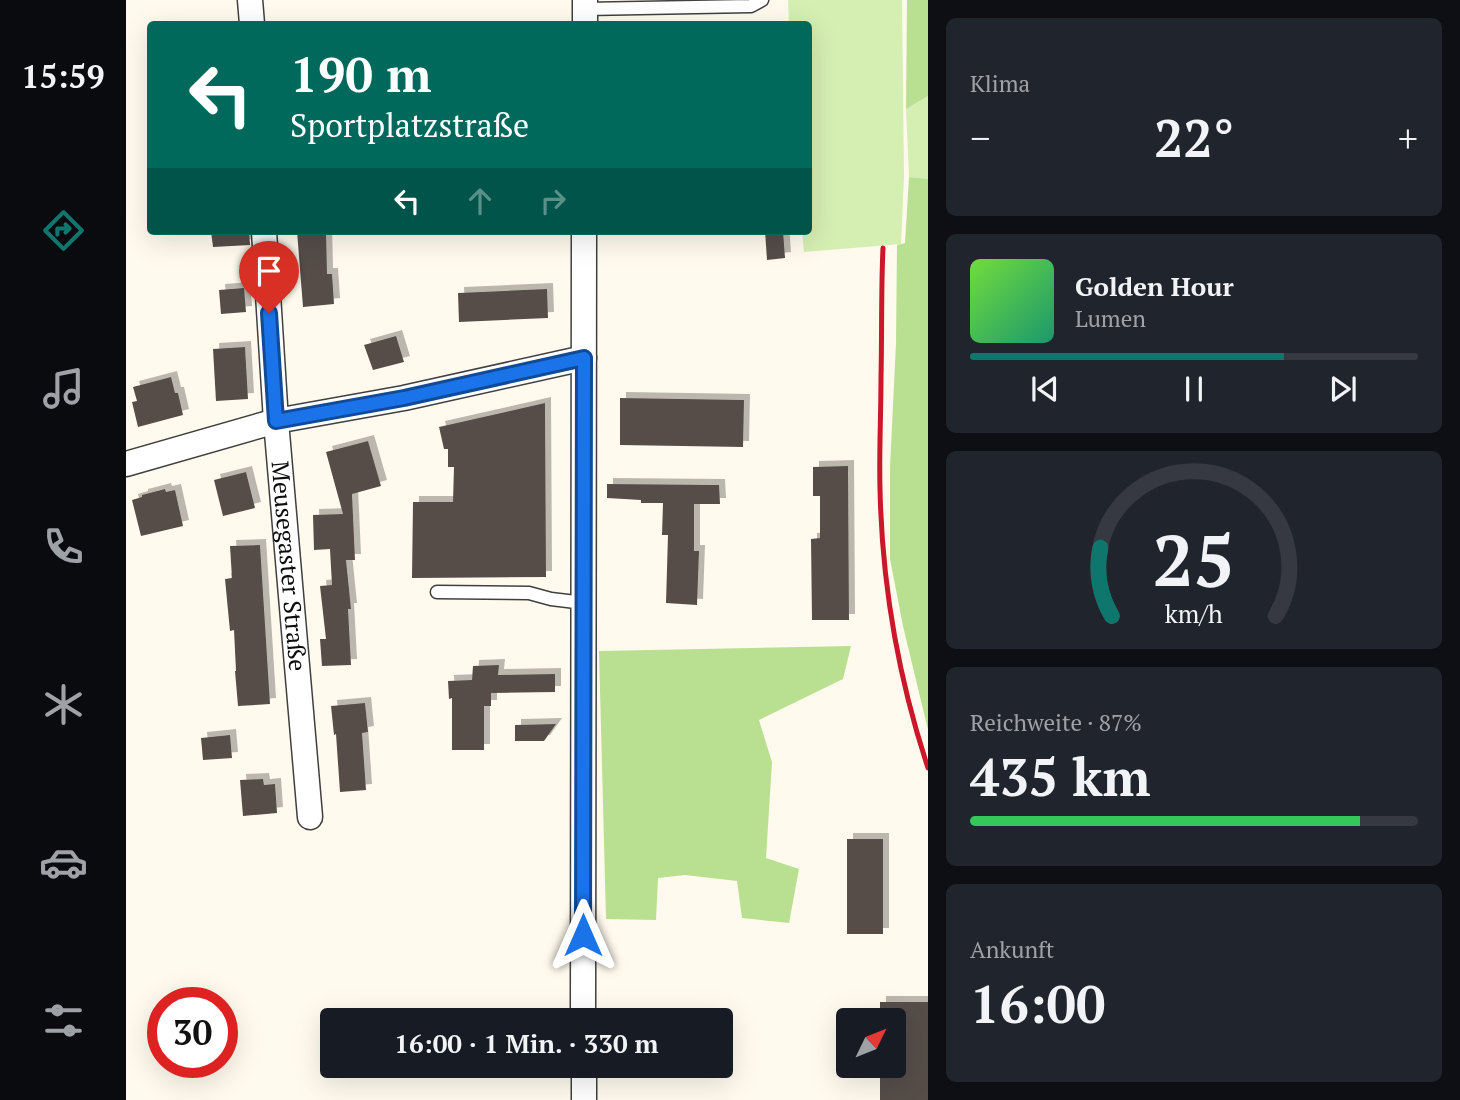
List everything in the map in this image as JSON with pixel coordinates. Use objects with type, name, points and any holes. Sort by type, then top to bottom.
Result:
[{"type":"street","points":[[250,0],[252,21]]},
{"type":"street","name":"Meusegaster Straße","points":[[264,235],[276,421],[310,817]]},
{"type":"street","points":[[583,1008],[584,235]]},
{"type":"street","points":[[126,464],[276,421],[404,398],[584,358]]},
{"type":"street","points":[[584,1078],[584,1100]]},
{"type":"lane","points":[[585,11],[751,6],[762,0]]},
{"type":"lane","points":[[437,592],[528,593],[584,603]]},
{"type":"green space","points":[[788,0],[902,0],[904,176],[901,244],[804,252],[802,235],[812,235],[812,21],[789,21]]},
{"type":"green space","points":[[907,0],[928,0],[928,96],[906,109]]},
{"type":"green space","points":[[928,96],[928,179],[909,177],[906,109]]},
{"type":"green space","points":[[909,177],[928,179],[928,730],[890,559],[897,245],[905,243]]},
{"type":"green space","points":[[851,646],[843,679],[759,720],[772,762],[766,858],[799,869],[789,923],[742,918],[737,881],[685,875],[658,878],[656,920],[606,919],[599,651]]},
{"type":"building","points":[[212,235],[249,235],[250,245],[213,247]]},
{"type":"building","points":[[297,235],[326,235],[327,274],[332,274],[334,304],[303,307]]},
{"type":"building","points":[[765,235],[783,235],[785,258],[767,260]]},
{"type":"building","points":[[244,288],[246,312],[221,314],[219,290]]},
{"type":"building","points":[[547,289],[548,318],[459,322],[458,293]]},
{"type":"building","points":[[396,336],[404,362],[373,370],[364,345]]},
{"type":"building","points":[[245,347],[248,399],[216,401],[213,349]]},
{"type":"building","points":[[171,377],[183,415],[138,427],[132,402],[137,401],[133,387]]},
{"type":"building","points":[[620,398],[744,400],[743,447],[620,445]]},
{"type":"building","points":[[545,403],[546,577],[412,578],[413,502],[453,502],[454,467],[448,467],[448,449],[444,449],[439,427]]},
{"type":"building","points":[[368,441],[381,486],[352,494],[355,560],[346,560],[351,609],[348,609],[351,665],[322,666],[320,639],[326,639],[320,586],[332,585],[330,549],[314,550],[313,515],[343,514],[326,452]]},
{"type":"building","points":[[848,466],[849,620],[812,620],[811,539],[820,538],[820,496],[813,496],[813,467]]},
{"type":"building","points":[[246,472],[255,508],[223,516],[214,480]]},
{"type":"building","points":[[607,484],[719,485],[720,504],[694,504],[694,551],[699,551],[697,605],[666,603],[668,535],[662,535],[663,503],[607,498]]},
{"type":"building","points":[[165,489],[166,492],[175,490],[183,526],[141,536],[132,500]]},
{"type":"building","points":[[260,545],[270,704],[238,706],[234,630],[230,631],[225,579],[232,578],[230,546]]},
{"type":"building","points":[[499,665],[498,675],[555,674],[555,692],[491,693],[491,706],[484,706],[484,750],[452,750],[452,698],[449,699],[448,681],[472,680],[473,666]]},
{"type":"building","points":[[365,703],[368,732],[362,733],[366,790],[340,792],[331,706]]},
{"type":"building","points":[[556,724],[544,741],[515,741],[515,725]]},
{"type":"building","points":[[230,735],[232,758],[203,760],[201,738]]},
{"type":"building","points":[[263,779],[264,785],[275,784],[277,813],[243,816],[240,780]]},
{"type":"building","points":[[847,839],[883,839],[883,934],[847,934]]},
{"type":"building","points":[[880,1002],[928,1002],[928,1100],[880,1100],[880,1078],[906,1078],[906,1008],[880,1008]]},
{"type":"railway","points":[[883,248],[880,475],[884,560],[900,665],[928,768]]},
{"type":"route","points":[[269,313],[276,421],[404,398],[584,358],[583,935]]}]
